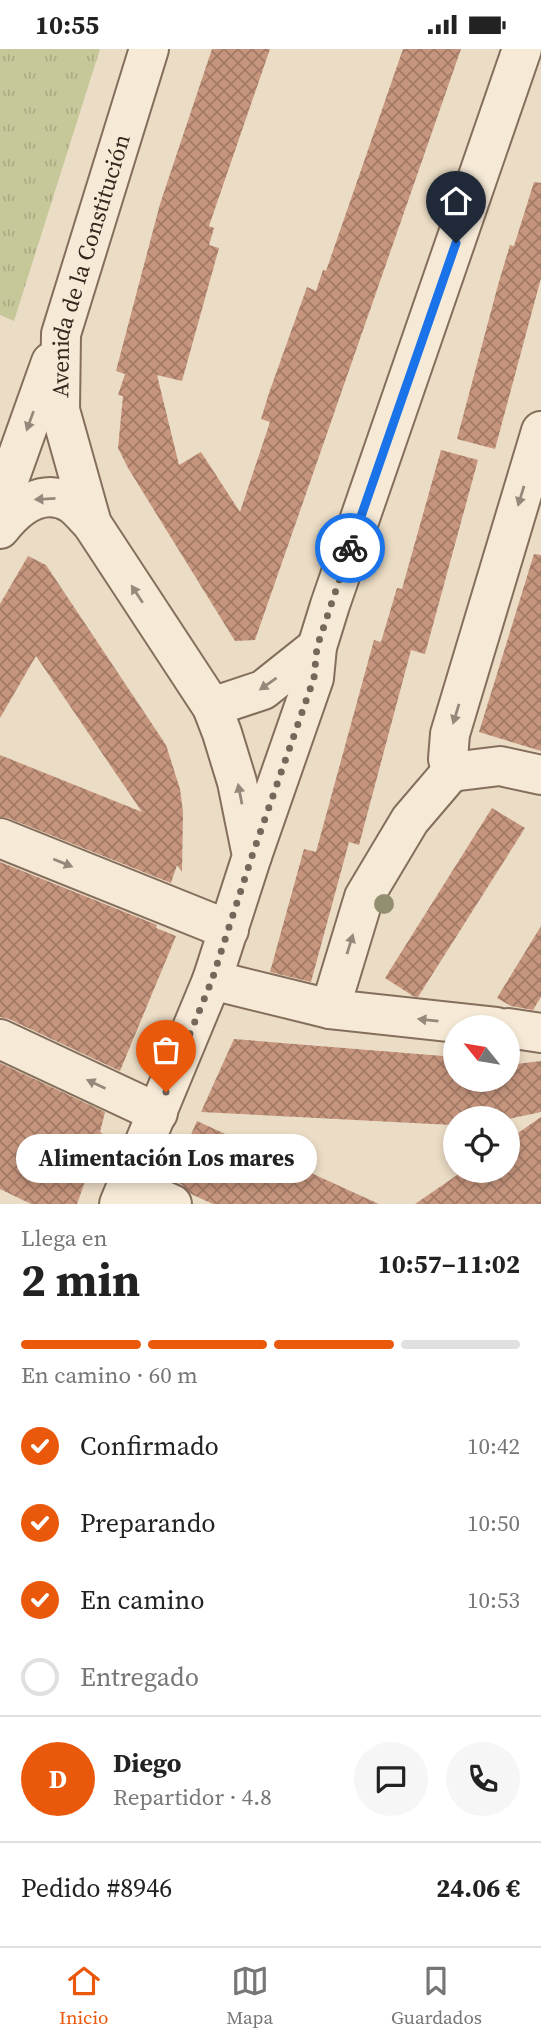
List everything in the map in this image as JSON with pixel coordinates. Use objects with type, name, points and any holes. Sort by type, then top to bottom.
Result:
[{"type":"street","name":"Avenida de la Constitución","points":[[92,524],[60,410],[61,334],[149,49]]},
{"type":"street","points":[[252,856],[314,678],[317,647],[522,49]]},
{"type":"street","points":[[0,505],[61,334]]},
{"type":"street","points":[[451,772],[448,759],[450,734],[541,431]]},
{"type":"street","name":"Avenida de la Constitución","points":[[0,530],[9,518],[33,500],[51,496],[72,504],[92,524],[212,707],[237,782],[252,856],[212,980],[158,1113],[149,1201]]},
{"type":"street","points":[[212,707],[263,690],[317,647]]},
{"type":"street","points":[[330,1009],[364,897],[410,820],[451,772],[500,767],[541,775]]},
{"type":"street","points":[[0,838],[229,930]]},
{"type":"street","points":[[212,980],[330,1009],[443,1021]]},
{"type":"street","points":[[520,1030],[541,1033]]},
{"type":"street","points":[[0,1039],[158,1113]]},
{"type":"green space","points":[[0,49],[100,49],[14,321],[0,315]]},
{"type":"building","points":[[212,49],[270,49],[209,226],[214,228],[209,245],[219,248],[182,381],[157,375],[179,465],[201,452],[240,512],[270,422],[261,419],[269,393],[307,287],[316,291],[323,270],[326,271],[403,49],[461,49],[255,640],[235,641],[118,448],[123,396],[118,395],[125,374],[116,371],[160,204]]},
{"type":"building","points":[[534,182],[541,183],[541,278],[495,449],[457,439],[498,285],[510,245],[514,246]]},
{"type":"building","points":[[441,450],[478,460],[425,654],[411,650],[359,845],[349,842],[311,982],[270,972],[304,849],[316,852],[374,640],[381,642],[397,588],[402,589]]},
{"type":"building","points":[[534,554],[541,555],[541,751],[479,732]]},
{"type":"building","points":[[28,556],[46,565],[166,745],[180,789],[183,812],[182,872],[177,865],[171,883],[0,817],[0,755],[142,812],[36,656],[0,718],[0,604]]},
{"type":"building","points":[[492,808],[525,828],[418,997],[413,996],[385,978]]},
{"type":"building","points":[[0,862],[157,925],[156,928],[176,936],[120,1071],[0,1017]]},
{"type":"building","points":[[541,926],[541,997],[533,1010],[511,1006],[497,998]]},
{"type":"building","points":[[234,1039],[443,1056],[443,1092],[520,1092],[520,1064],[541,1061],[541,1112],[520,1116],[520,1106],[443,1106],[443,1125],[201,1112]]},
{"type":"building","points":[[0,1063],[105,1112],[100,1132],[102,1133],[77,1204],[31,1204],[0,1189]]},
{"type":"building","points":[[541,1117],[541,1204],[415,1204],[446,1183],[520,1183],[520,1132]]},
{"type":"building","points":[[197,1121],[379,1204],[213,1204],[191,1194],[181,1184],[171,1180]]},
{"type":"way so far","points":[[166,1092],[212,980],[229,930],[314,678],[317,647],[350,548]]},
{"type":"place","name":"Alimentación Los mares","points":[[166,1092]]},
{"type":"route","points":[[350,548],[456,243]]}]
